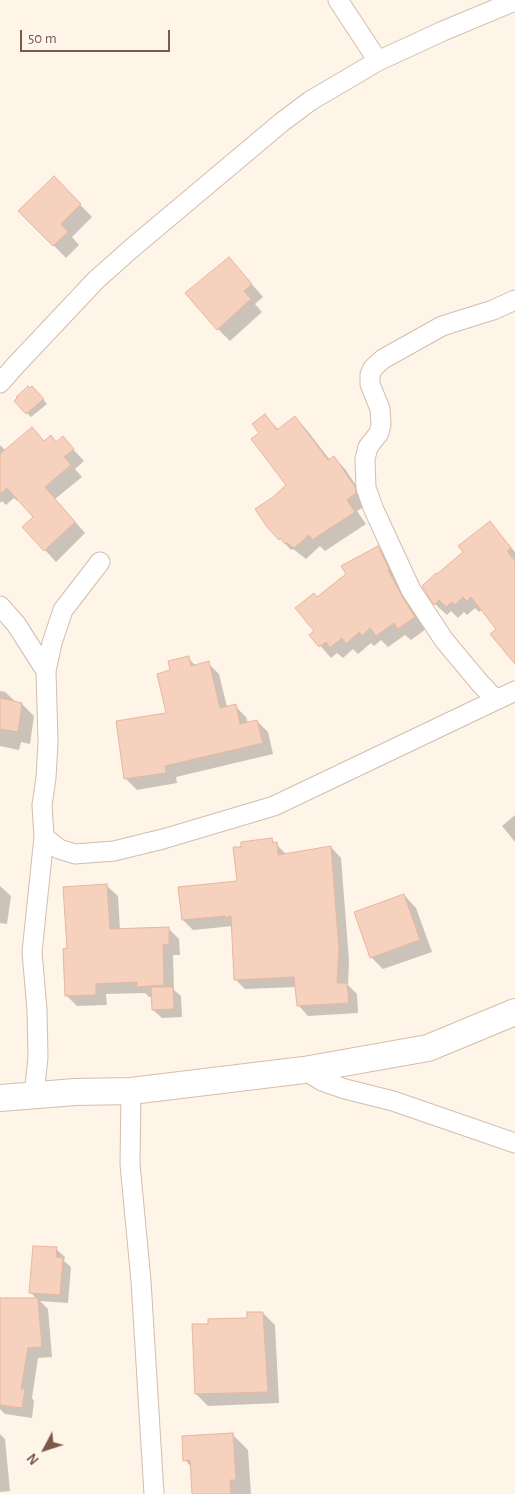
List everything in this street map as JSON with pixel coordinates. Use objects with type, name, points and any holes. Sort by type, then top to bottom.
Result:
[{"type":"main road","points":[[0,1098],[75,1092],[131,1091],[304,1070],[428,1048],[515,1012]]},
{"type":"street","points":[[338,0],[378,61]]},
{"type":"street","points":[[0,383],[96,280],[282,122],[310,101],[378,61],[515,1]]},
{"type":"street","points":[[495,699],[444,640],[411,590],[374,510],[366,488],[365,459],[368,447],[379,433],[381,424],[380,409],[370,384],[370,375],[373,368],[383,359],[442,326],[493,310],[515,300]]},
{"type":"street","points":[[34,1095],[38,1057],[37,1010],[32,952],[44,837],[42,805],[48,742],[46,671],[52,643],[63,610],[100,562]]},
{"type":"street","points":[[0,606],[16,624],[46,671]]},
{"type":"street","points":[[44,837],[59,849],[75,854],[114,850],[274,806],[515,691]]},
{"type":"street","points":[[304,1070],[322,1080],[345,1089],[393,1101],[515,1143]]},
{"type":"street","points":[[131,1091],[130,1164],[141,1281],[154,1494]]},
{"type":"building","points":[[54,176],[81,204],[61,224],[68,232],[53,246],[18,211]]},
{"type":"building","points":[[229,257],[252,284],[244,291],[251,299],[217,330],[185,293]]},
{"type":"building","points":[[28,386],[30,388],[32,386],[44,399],[26,414],[14,401]]},
{"type":"building","points":[[265,414],[277,430],[295,416],[328,460],[334,456],[355,487],[356,493],[347,500],[355,512],[312,540],[309,535],[294,548],[287,543],[285,544],[280,538],[279,540],[267,527],[255,509],[273,497],[286,485],[251,439],[259,433],[252,424]]},
{"type":"building","points":[[32,427],[44,441],[51,435],[56,442],[63,436],[74,449],[64,457],[71,465],[45,487],[75,522],[44,551],[22,527],[33,517],[7,488],[0,494],[0,454]]},
{"type":"building","points":[[490,521],[511,548],[507,551],[515,561],[515,664],[490,634],[496,629],[471,597],[467,601],[463,597],[455,605],[452,602],[446,607],[439,600],[434,605],[422,586],[463,552],[458,546]]},
{"type":"building","points":[[378,546],[388,570],[415,617],[398,629],[394,623],[376,636],[370,628],[362,636],[359,632],[346,644],[342,638],[330,648],[326,642],[319,647],[309,635],[314,631],[295,608],[314,593],[317,597],[346,574],[341,566]]},
{"type":"building","points":[[189,656],[191,666],[209,661],[220,708],[236,704],[240,724],[257,720],[263,743],[165,766],[166,773],[124,779],[116,721],[166,713],[157,674],[170,670],[168,661]]},
{"type":"building","points":[[0,698],[22,703],[18,732],[0,729]]},
{"type":"building","points":[[272,838],[273,843],[277,842],[278,855],[331,846],[339,950],[337,983],[347,983],[349,1003],[297,1006],[294,977],[234,980],[231,916],[225,918],[225,916],[182,920],[178,887],[237,881],[233,847],[241,847],[241,842]]},
{"type":"building","points":[[107,884],[110,929],[169,927],[169,944],[163,945],[164,985],[137,987],[137,982],[96,984],[96,995],[65,996],[63,949],[67,948],[63,887]]},
{"type":"building","points":[[404,894],[420,940],[370,958],[354,912]]},
{"type":"building","points":[[151,987],[173,987],[174,1009],[152,1010]]},
{"type":"building","points":[[33,1246],[57,1247],[56,1257],[63,1258],[60,1295],[29,1293]]},
{"type":"building","points":[[0,1298],[38,1298],[42,1347],[28,1348],[21,1389],[25,1389],[22,1408],[0,1405]]},
{"type":"building","points":[[247,1312],[263,1312],[268,1392],[195,1394],[192,1324],[208,1324],[208,1319],[247,1318]]},
{"type":"building","points":[[233,1433],[236,1480],[230,1480],[231,1494],[192,1494],[190,1460],[183,1461],[182,1436]]}]
